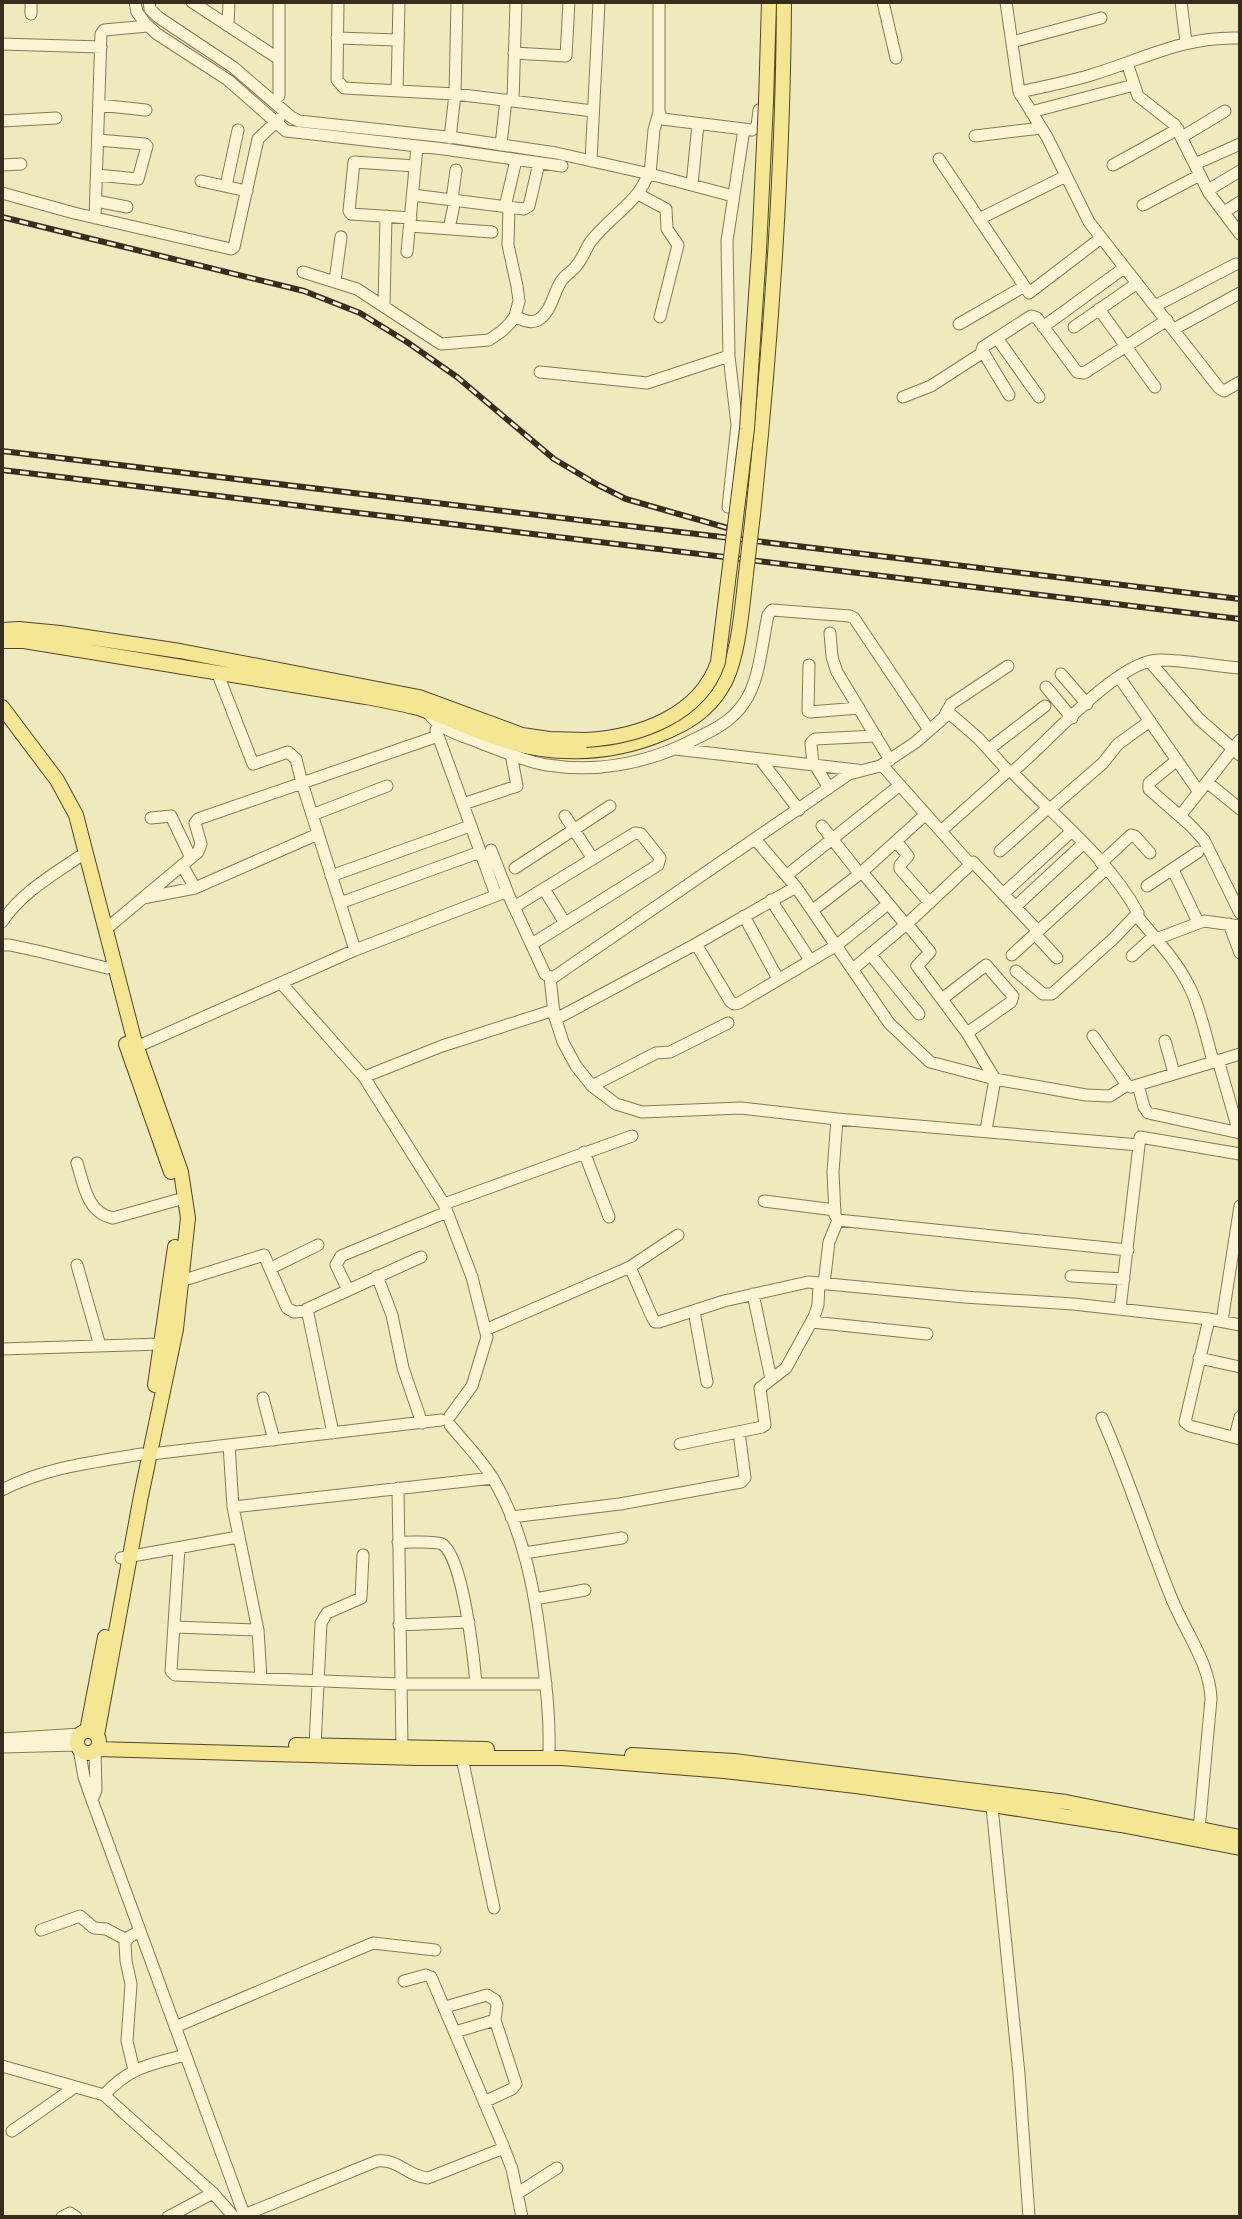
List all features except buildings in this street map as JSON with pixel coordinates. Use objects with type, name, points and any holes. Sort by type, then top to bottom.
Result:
[{"type":"main road","points":[[2,630],[60,633],[180,651],[366,697],[540,750],[641,742],[683,725],[700,714],[723,687],[729,672],[743,599],[767,377],[783,109],[769,2]]},
{"type":"main road","points":[[2,641],[24,641],[217,672],[419,697],[522,735],[586,746],[639,731],[673,716],[694,699],[714,673],[718,662],[747,429],[766,102],[784,2]]},
{"type":"main road","points":[[2,707],[57,780],[76,815],[106,929],[132,1049],[181,1172],[188,1218],[176,1329],[146,1454],[89,1742]]},
{"type":"main road","points":[[2,723],[55,793],[68,820],[107,968],[172,1174],[179,1223],[146,1454]]},
{"type":"main road","points":[[89,1742],[462,1758],[562,1758],[724,1771],[991,1799],[1066,1802],[1240,1837]]},
{"type":"main road","points":[[89,1742],[549,1750],[734,1761],[991,1799],[1240,1848]]},
{"type":"street","points":[[135,2],[137,12],[157,34],[280,118],[455,143],[501,145],[591,161],[733,196]]},
{"type":"street","points":[[149,2],[150,9],[158,17],[239,72],[280,118],[286,131],[417,147],[455,143],[516,160],[562,166]]},
{"type":"street","points":[[192,2],[279,59]]},
{"type":"street","points":[[228,26],[229,2]]},
{"type":"street","points":[[279,2],[279,96]]},
{"type":"street","points":[[338,2],[337,80],[344,88],[455,94],[593,111]]},
{"type":"street","points":[[397,91],[399,2]]},
{"type":"street","points":[[455,143],[457,2]]},
{"type":"street","points":[[501,145],[510,101],[516,2]]},
{"type":"street","points":[[514,53],[566,56],[569,2]]},
{"type":"street","points":[[591,161],[599,2]]},
{"type":"street","points":[[515,316],[534,322],[543,316],[560,283],[577,265],[594,237],[638,194],[648,177],[659,112],[659,2]]},
{"type":"street","points":[[883,2],[896,58]]},
{"type":"street","points":[[1006,2],[1019,92],[1089,222],[1219,388],[1224,391],[1240,382]]},
{"type":"street","points":[[1181,2],[1186,42]]},
{"type":"street","points":[[1012,42],[1101,18]]},
{"type":"street","points":[[95,218],[101,34],[104,30],[148,26]]},
{"type":"street","points":[[1019,92],[1092,75],[1186,42],[1218,37],[1240,38]]},
{"type":"street","points":[[337,38],[398,40]]},
{"type":"street","points":[[2,44],[101,47]]},
{"type":"street","points":[[659,112],[662,119],[752,130],[757,126],[761,71],[776,45]]},
{"type":"street","points":[[1127,63],[1140,98],[1171,121],[1180,133],[1208,190],[1240,234]]},
{"type":"street","points":[[1031,112],[1134,85]]},
{"type":"street","points":[[99,105],[146,110]]},
{"type":"street","points":[[1113,165],[1225,111]]},
{"type":"street","points":[[2,121],[56,118]]},
{"type":"street","points":[[2,193],[228,250],[234,247],[258,139],[280,118]]},
{"type":"street","points":[[692,185],[698,124]]},
{"type":"street","points":[[975,136],[1041,128]]},
{"type":"street","points":[[728,507],[737,425],[729,356],[727,241],[744,129]]},
{"type":"street","points":[[226,186],[238,130]]},
{"type":"street","points":[[97,175],[138,179],[147,146],[98,140]]},
{"type":"street","points":[[1143,205],[1240,144]]},
{"type":"street","points":[[407,252],[417,147]]},
{"type":"street","points":[[939,159],[1026,291],[1031,292],[1101,238]]},
{"type":"street","points":[[303,272],[357,289],[437,343],[446,345],[489,340],[515,316],[519,301],[508,245],[507,207],[516,160]]},
{"type":"street","points":[[415,166],[357,161],[353,164],[349,212],[449,229],[492,232]]},
{"type":"street","points":[[413,195],[524,209],[529,206],[539,163]]},
{"type":"street","points":[[2,165],[21,164]]},
{"type":"street","points":[[449,229],[456,170]]},
{"type":"street","points":[[1208,190],[1240,171]]},
{"type":"street","points":[[979,219],[1066,176]]},
{"type":"street","points":[[201,181],[247,191]]},
{"type":"street","points":[[638,194],[666,209],[667,229],[678,245],[660,317]]},
{"type":"street","points":[[96,201],[127,207]]},
{"type":"street","points":[[1224,212],[1240,202]]},
{"type":"street","points":[[384,306],[386,216]]},
{"type":"street","points":[[335,281],[341,237]]},
{"type":"street","points":[[1155,306],[1236,264]]},
{"type":"street","points":[[1043,327],[1124,268]]},
{"type":"street","points":[[1074,327],[1136,284]]},
{"type":"street","points":[[959,324],[1023,287]]},
{"type":"street","points":[[1009,395],[982,353],[983,347],[1031,316],[1037,318],[1080,373],[1125,347],[1240,293]]},
{"type":"street","points":[[1099,309],[1155,387]]},
{"type":"street","points":[[997,338],[1039,397]]},
{"type":"street","points":[[903,397],[931,386],[982,353]]},
{"type":"street","points":[[540,372],[647,383],[729,356]]},
{"type":"street","points":[[429,715],[440,727],[547,765],[597,767],[639,762],[716,729],[745,702],[754,683],[768,615],[772,610],[854,618],[929,730]]},
{"type":"street","points":[[830,633],[834,664],[876,736],[886,762],[900,785],[970,864]]},
{"type":"street","points":[[941,831],[1119,677],[1156,660],[1240,668]]},
{"type":"street","points":[[1150,662],[1199,719],[1237,748],[1180,816]]},
{"type":"street","points":[[809,665],[808,711],[859,708]]},
{"type":"street","points":[[550,977],[849,774],[886,762],[916,742],[945,715],[951,704],[1008,666]]},
{"type":"street","points":[[217,672],[253,764],[288,752],[296,759],[355,950]]},
{"type":"street","points":[[1061,674],[1087,704]]},
{"type":"street","points":[[1119,677],[1177,760],[1203,787],[1240,809]]},
{"type":"street","points":[[1046,687],[1072,718]]},
{"type":"street","points":[[989,749],[1045,706]]},
{"type":"street","points":[[945,715],[951,714],[1084,843],[1175,962],[1190,987],[1240,1133]]},
{"type":"street","points":[[429,715],[470,826],[512,902],[545,974],[550,977]]},
{"type":"street","points":[[1000,851],[1103,763],[1118,744],[1150,721]]},
{"type":"street","points":[[106,929],[201,848],[195,823],[198,819],[438,736]]},
{"type":"street","points":[[829,788],[814,765],[811,743],[815,739],[876,736]]},
{"type":"street","points":[[675,749],[860,770]]},
{"type":"street","points":[[463,804],[517,786],[511,754]]},
{"type":"street","points":[[760,759],[799,810]]},
{"type":"street","points":[[1177,760],[1148,786],[1204,840],[1240,913]]},
{"type":"street","points":[[787,875],[900,785]]},
{"type":"street","points":[[312,815],[387,786]]},
{"type":"street","points":[[515,868],[610,806]]},
{"type":"street","points":[[813,910],[926,814]]},
{"type":"street","points":[[151,818],[171,816],[195,888]]},
{"type":"street","points":[[565,816],[593,859]]},
{"type":"street","points":[[331,876],[470,826]]},
{"type":"street","points":[[822,826],[930,951],[917,966],[967,1033],[995,1079],[986,1130]]},
{"type":"street","points":[[1004,893],[1072,831]]},
{"type":"street","points":[[512,902],[544,889],[638,833],[660,862],[532,944]]},
{"type":"street","points":[[143,898],[195,888],[318,834]]},
{"type":"street","points":[[1012,955],[1133,835],[1150,853]]},
{"type":"street","points":[[755,839],[813,910],[889,1023],[930,1062],[995,1079],[1086,1095],[1110,1096],[1132,1085],[1240,1054]]},
{"type":"street","points":[[896,841],[908,856],[900,869],[930,903]]},
{"type":"street","points":[[1016,906],[1084,843]]},
{"type":"street","points":[[486,851],[496,895]]},
{"type":"street","points":[[340,903],[486,851]]},
{"type":"street","points":[[1147,886],[1198,852]]},
{"type":"street","points":[[2,922],[10,909],[27,894],[79,857]]},
{"type":"street","points":[[853,969],[907,924],[970,864],[976,863],[1016,906],[1057,958]]},
{"type":"street","points":[[1173,870],[1198,922]]},
{"type":"street","points":[[364,1077],[442,1046],[555,1014],[696,944],[796,887]]},
{"type":"street","points":[[544,889],[565,923]]},
{"type":"street","points":[[132,1049],[355,950],[496,895],[506,893],[512,902]]},
{"type":"street","points":[[771,900],[810,960]]},
{"type":"street","points":[[696,944],[734,1004],[837,945],[888,904]]},
{"type":"street","points":[[744,916],[778,979]]},
{"type":"street","points":[[1016,971],[1043,994],[1052,994],[1137,916]]},
{"type":"street","points":[[1132,956],[1155,937],[1210,921],[1234,925],[1240,953]]},
{"type":"street","points":[[2,945],[107,968]]},
{"type":"street","points":[[870,954],[919,1014]]},
{"type":"street","points":[[942,999],[986,965],[1013,996],[1011,1002],[967,1033]]},
{"type":"street","points":[[550,977],[563,1042],[576,1066],[592,1086],[616,1104],[642,1112],[741,1108],[1139,1145]]},
{"type":"street","points":[[2,1490],[25,1478],[60,1467],[146,1454],[447,1420],[472,1386],[487,1337],[472,1277],[445,1208],[364,1077],[281,983]]},
{"type":"street","points":[[592,1086],[656,1053],[670,1052],[728,1023]]},
{"type":"street","points":[[1093,1036],[1132,1085],[1148,1113],[1240,1133]]},
{"type":"street","points":[[1165,1041],[1174,1073]]},
{"type":"street","points":[[680,1444],[765,1425],[760,1391],[763,1384],[786,1368],[817,1311],[836,1215],[833,1172],[837,1119]]},
{"type":"street","points":[[348,1290],[336,1265],[341,1256],[445,1208],[632,1136]]},
{"type":"street","points":[[1120,1309],[1140,1137],[1240,1154]]},
{"type":"street","points":[[584,1152],[609,1217]]},
{"type":"street","points":[[77,1163],[91,1204],[103,1216],[113,1218],[177,1200]]},
{"type":"street","points":[[764,1201],[836,1215],[1128,1250]]},
{"type":"street","points":[[1240,1206],[1216,1320],[1199,1358],[1185,1422],[1238,1438],[1240,1417]]},
{"type":"street","points":[[485,1330],[630,1267],[678,1235]]},
{"type":"street","points":[[271,1268],[318,1245]]},
{"type":"street","points":[[181,1281],[261,1255],[271,1268],[287,1308],[294,1312],[306,1311],[421,1257]]},
{"type":"street","points":[[77,1265],[100,1346]]},
{"type":"street","points":[[630,1267],[655,1322],[802,1283],[1120,1309],[1240,1325]]},
{"type":"street","points":[[377,1276],[392,1315],[403,1368],[422,1423]]},
{"type":"street","points":[[1071,1276],[1124,1279]]},
{"type":"street","points":[[753,1294],[771,1379]]},
{"type":"street","points":[[306,1311],[333,1433]]},
{"type":"street","points":[[694,1311],[707,1382]]},
{"type":"street","points":[[812,1322],[927,1334]]},
{"type":"street","points":[[2,1349],[161,1344]]},
{"type":"street","points":[[1199,1358],[1240,1367]]},
{"type":"street","points":[[263,1398],[274,1440]]},
{"type":"street","points":[[1102,1418],[1161,1573],[1211,1688],[1199,1830]]},
{"type":"street","points":[[447,1420],[493,1478],[524,1553],[535,1599],[546,1684],[549,1750]]},
{"type":"street","points":[[511,1517],[620,1504],[741,1482],[745,1478],[739,1432]]},
{"type":"street","points":[[229,1445],[233,1507],[258,1630],[261,1678]]},
{"type":"street","points":[[233,1507],[493,1478]]},
{"type":"street","points":[[398,1488],[402,1747]]},
{"type":"street","points":[[126,1558],[238,1537]]},
{"type":"street","points":[[524,1553],[622,1538]]},
{"type":"street","points":[[398,1542],[438,1543],[448,1550],[469,1622],[476,1684]]},
{"type":"street","points":[[179,1548],[171,1671],[175,1675],[400,1684],[546,1684]]},
{"type":"street","points":[[315,1745],[321,1623],[327,1613],[361,1598],[363,1555]]},
{"type":"street","points":[[535,1599],[585,1590]]},
{"type":"street","points":[[399,1625],[469,1622]]},
{"type":"street","points":[[174,1627],[258,1630]]},
{"type":"street","points":[[2,1739],[89,1742]]},
{"type":"street","points":[[2,1747],[89,1742]]},
{"type":"street","points":[[89,1742],[96,1790],[92,1800],[241,2216]]},
{"type":"street","points":[[462,1758],[494,1908]]},
{"type":"street","points":[[991,1799],[1019,2074],[1029,2217]]},
{"type":"street","points":[[41,1930],[80,1916],[94,1928],[106,1929],[127,1940]]},
{"type":"street","points":[[127,1940],[140,1931]]},
{"type":"street","points":[[127,1940],[126,1961],[131,1984],[127,2041],[134,2070]]},
{"type":"street","points":[[175,2027],[373,1943],[435,1950]]},
{"type":"street","points":[[404,1981],[429,1975],[486,2101],[512,2169],[522,2217]]},
{"type":"street","points":[[445,2007],[487,1995],[497,2005],[495,2020],[516,2084],[486,2101]]},
{"type":"street","points":[[455,2032],[495,2020]]},
{"type":"street","points":[[104,2095],[116,2081],[134,2070],[185,2055]]},
{"type":"street","points":[[2,2066],[104,2095],[241,2216]]},
{"type":"street","points":[[12,2131],[75,2087]]},
{"type":"street","points":[[241,2216],[377,2161],[392,2161],[418,2176],[428,2178],[504,2148]]},
{"type":"street","points":[[518,2193],[557,2168]]},
{"type":"street","points":[[512,2169],[537,2181]]},
{"type":"street","points":[[168,2217],[213,2193]]},
{"type":"street","points":[[62,2217],[70,2213],[76,2217]]},
{"type":"railway","points":[[2,217],[304,291],[360,313],[457,377],[554,459],[598,485],[626,499],[738,531]]},
{"type":"railway","points":[[2,451],[1240,599]]},
{"type":"railway","points":[[2,470],[1240,619]]}]
